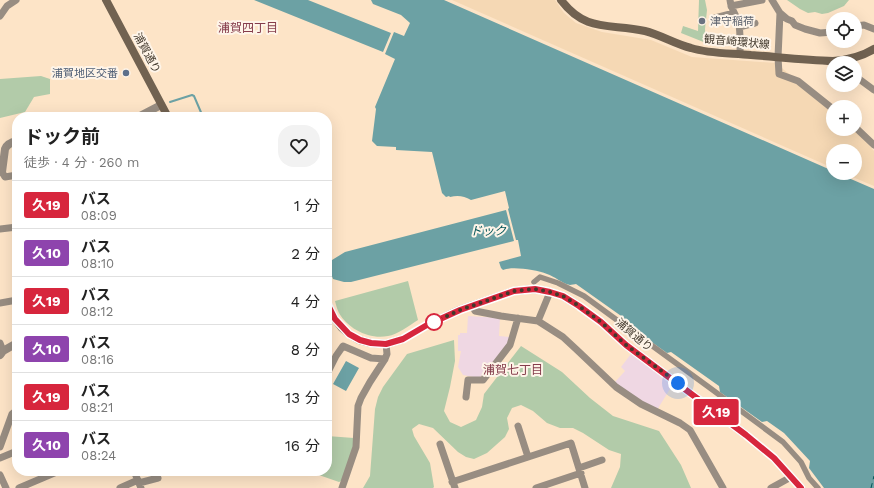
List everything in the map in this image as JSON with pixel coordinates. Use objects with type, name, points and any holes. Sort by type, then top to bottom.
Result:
[{"type":"main road","name":"浦賀通り","points":[[106,0],[165,112]]},
{"type":"main road","name":"観音崎環状線","points":[[561,0],[567,8],[577,16],[590,23],[606,27],[633,28],[652,33],[691,48],[712,52],[826,60]]},
{"type":"main road","name":"観音崎環状線","points":[[861,56],[874,49]]},
{"type":"main road","name":"浦賀通り","points":[[332,313],[335,319],[349,334],[360,340],[371,343],[386,344],[403,339],[452,313],[508,292],[535,289],[563,296],[601,322],[626,345],[760,446],[774,458],[801,488]]},
{"type":"street","points":[[0,16],[7,6],[16,0]]},
{"type":"street","points":[[715,18],[731,6],[758,0]]},
{"type":"street","points":[[772,0],[780,13],[792,21],[795,25],[820,33],[826,33]]},
{"type":"street","points":[[731,6],[738,21],[740,54]]},
{"type":"street","points":[[780,13],[778,57],[779,74],[798,80],[826,103]]},
{"type":"street","points":[[739,27],[755,23]]},
{"type":"street","points":[[862,25],[874,29]]},
{"type":"street","points":[[862,81],[874,90]]},
{"type":"street","points":[[148,112],[161,105]]},
{"type":"street","points":[[862,134],[874,145]]},
{"type":"street","points":[[12,142],[5,149],[1,172],[5,176],[12,175]]},
{"type":"street","points":[[0,229],[12,228]]},
{"type":"street","points":[[534,282],[540,277],[558,282],[584,296],[704,383],[783,442],[801,462],[809,478],[818,488]]},
{"type":"street","points":[[538,322],[550,292]]},
{"type":"street","points":[[0,303],[12,301]]},
{"type":"street","points":[[472,305],[474,311],[538,322],[563,337],[616,387],[641,404],[680,423],[690,430],[723,488]]},
{"type":"street","points":[[466,397],[468,380],[483,380],[510,345],[518,318]]},
{"type":"street","points":[[0,342],[2,353],[12,346]]},
{"type":"street","points":[[342,488],[356,447],[358,406],[370,382],[385,359],[387,354],[386,344]]},
{"type":"street","points":[[332,364],[343,346],[370,358],[385,359]]},
{"type":"street","points":[[0,447],[12,414]]},
{"type":"street","points":[[518,426],[528,457]]},
{"type":"street","points":[[440,444],[454,485],[571,442],[585,488]]},
{"type":"street","points":[[0,458],[12,453]]},
{"type":"street","points":[[536,488],[602,460]]},
{"type":"street","points":[[0,475],[6,488]]},
{"type":"street","points":[[19,488],[47,476]]},
{"type":"street","points":[[771,488],[782,485],[791,477]]},
{"type":"street","points":[[120,488],[158,478]]},
{"type":"shaded area","points":[[452,0],[555,0],[564,13],[576,23],[602,32],[651,40],[692,57],[776,63],[826,105],[826,136],[861,136],[874,151],[874,186],[860,180],[862,180],[862,144],[826,144],[826,165]]},
{"type":"shaded area","points":[[468,316],[500,318],[499,336],[510,337],[507,345],[491,367],[479,378],[463,375],[458,367],[461,351],[458,351],[458,335],[460,335],[460,333],[467,333]]},
{"type":"shaded area","points":[[631,354],[673,384],[657,410],[628,393],[615,382],[625,371],[621,367]]},
{"type":"green space","points":[[699,0],[705,0],[707,10],[705,29],[706,43],[681,33],[683,26],[698,31]]},
{"type":"green space","points":[[787,0],[849,0],[844,6],[830,12],[826,12],[826,13],[808,13]]},
{"type":"green space","points":[[41,76],[50,79],[50,94],[34,97],[25,112],[12,112],[12,115],[0,118],[0,79]]},
{"type":"green space","points":[[408,281],[418,320],[395,334],[381,337],[367,335],[348,324],[338,312],[335,301]]},
{"type":"green space","points":[[454,340],[455,361],[444,411],[450,422],[461,427],[476,420],[482,407],[484,394],[521,346],[562,372],[590,398],[613,416],[659,431],[681,465],[691,488],[611,488],[620,467],[621,454],[609,450],[573,428],[560,428],[547,423],[533,411],[521,405],[512,408],[507,418],[509,429],[505,437],[487,453],[474,459],[466,457],[458,452],[433,428],[419,424],[412,429],[414,436],[430,463],[433,488],[363,488],[370,476],[375,409],[378,397],[383,387],[407,354]]},
{"type":"green space","points":[[332,436],[354,438],[354,443],[343,480],[339,482],[322,476],[332,476]]},
{"type":"water","points":[[254,0],[308,0],[391,33],[383,52]]},
{"type":"water","points":[[371,0],[444,0],[826,168],[826,180],[853,180],[874,189],[874,488],[824,488],[809,468],[810,461],[784,433],[767,421],[762,422],[720,392],[719,386],[671,352],[667,353],[625,323],[624,318],[576,284],[570,285],[561,282],[550,275],[531,270],[513,268],[503,270],[499,262],[521,256],[518,240],[516,240],[508,209],[505,191],[471,200],[461,196],[446,197],[442,193],[432,152],[396,150],[396,147],[377,146],[372,141],[375,107],[395,59],[385,54],[394,32],[404,36],[410,23],[401,15],[373,4]]},
{"type":"water","name":"ドック","points":[[506,210],[514,241],[351,282],[333,279],[332,276],[332,260],[345,252]]},
{"type":"water","points":[[346,361],[359,368],[346,391],[333,384]]},
{"type":"waterway","points":[[170,102],[192,95],[194,96],[201,112]]},
{"type":"ferry route","points":[[871,488],[874,476]]},
{"type":"bus line","name":"久19","points":[[332,314],[342,328],[349,334],[360,340],[371,343],[386,344],[403,339],[427,325],[460,310],[508,292],[535,289],[563,296],[601,322],[626,345],[746,435],[774,458],[801,488]]},
{"type":"place","name":"津守稲荷","points":[[702,21]]},
{"type":"place","name":"浦賀地区交番","points":[[126,73]]},
{"type":"district","name":"浦賀四丁目","points":[[248,28]]},
{"type":"district","name":"浦賀七丁目","points":[[513,370]]},
{"type":"route","points":[[434,322],[460,310],[508,292],[535,289],[550,292],[563,296],[579,306],[601,322],[626,345],[678,383]]}]
